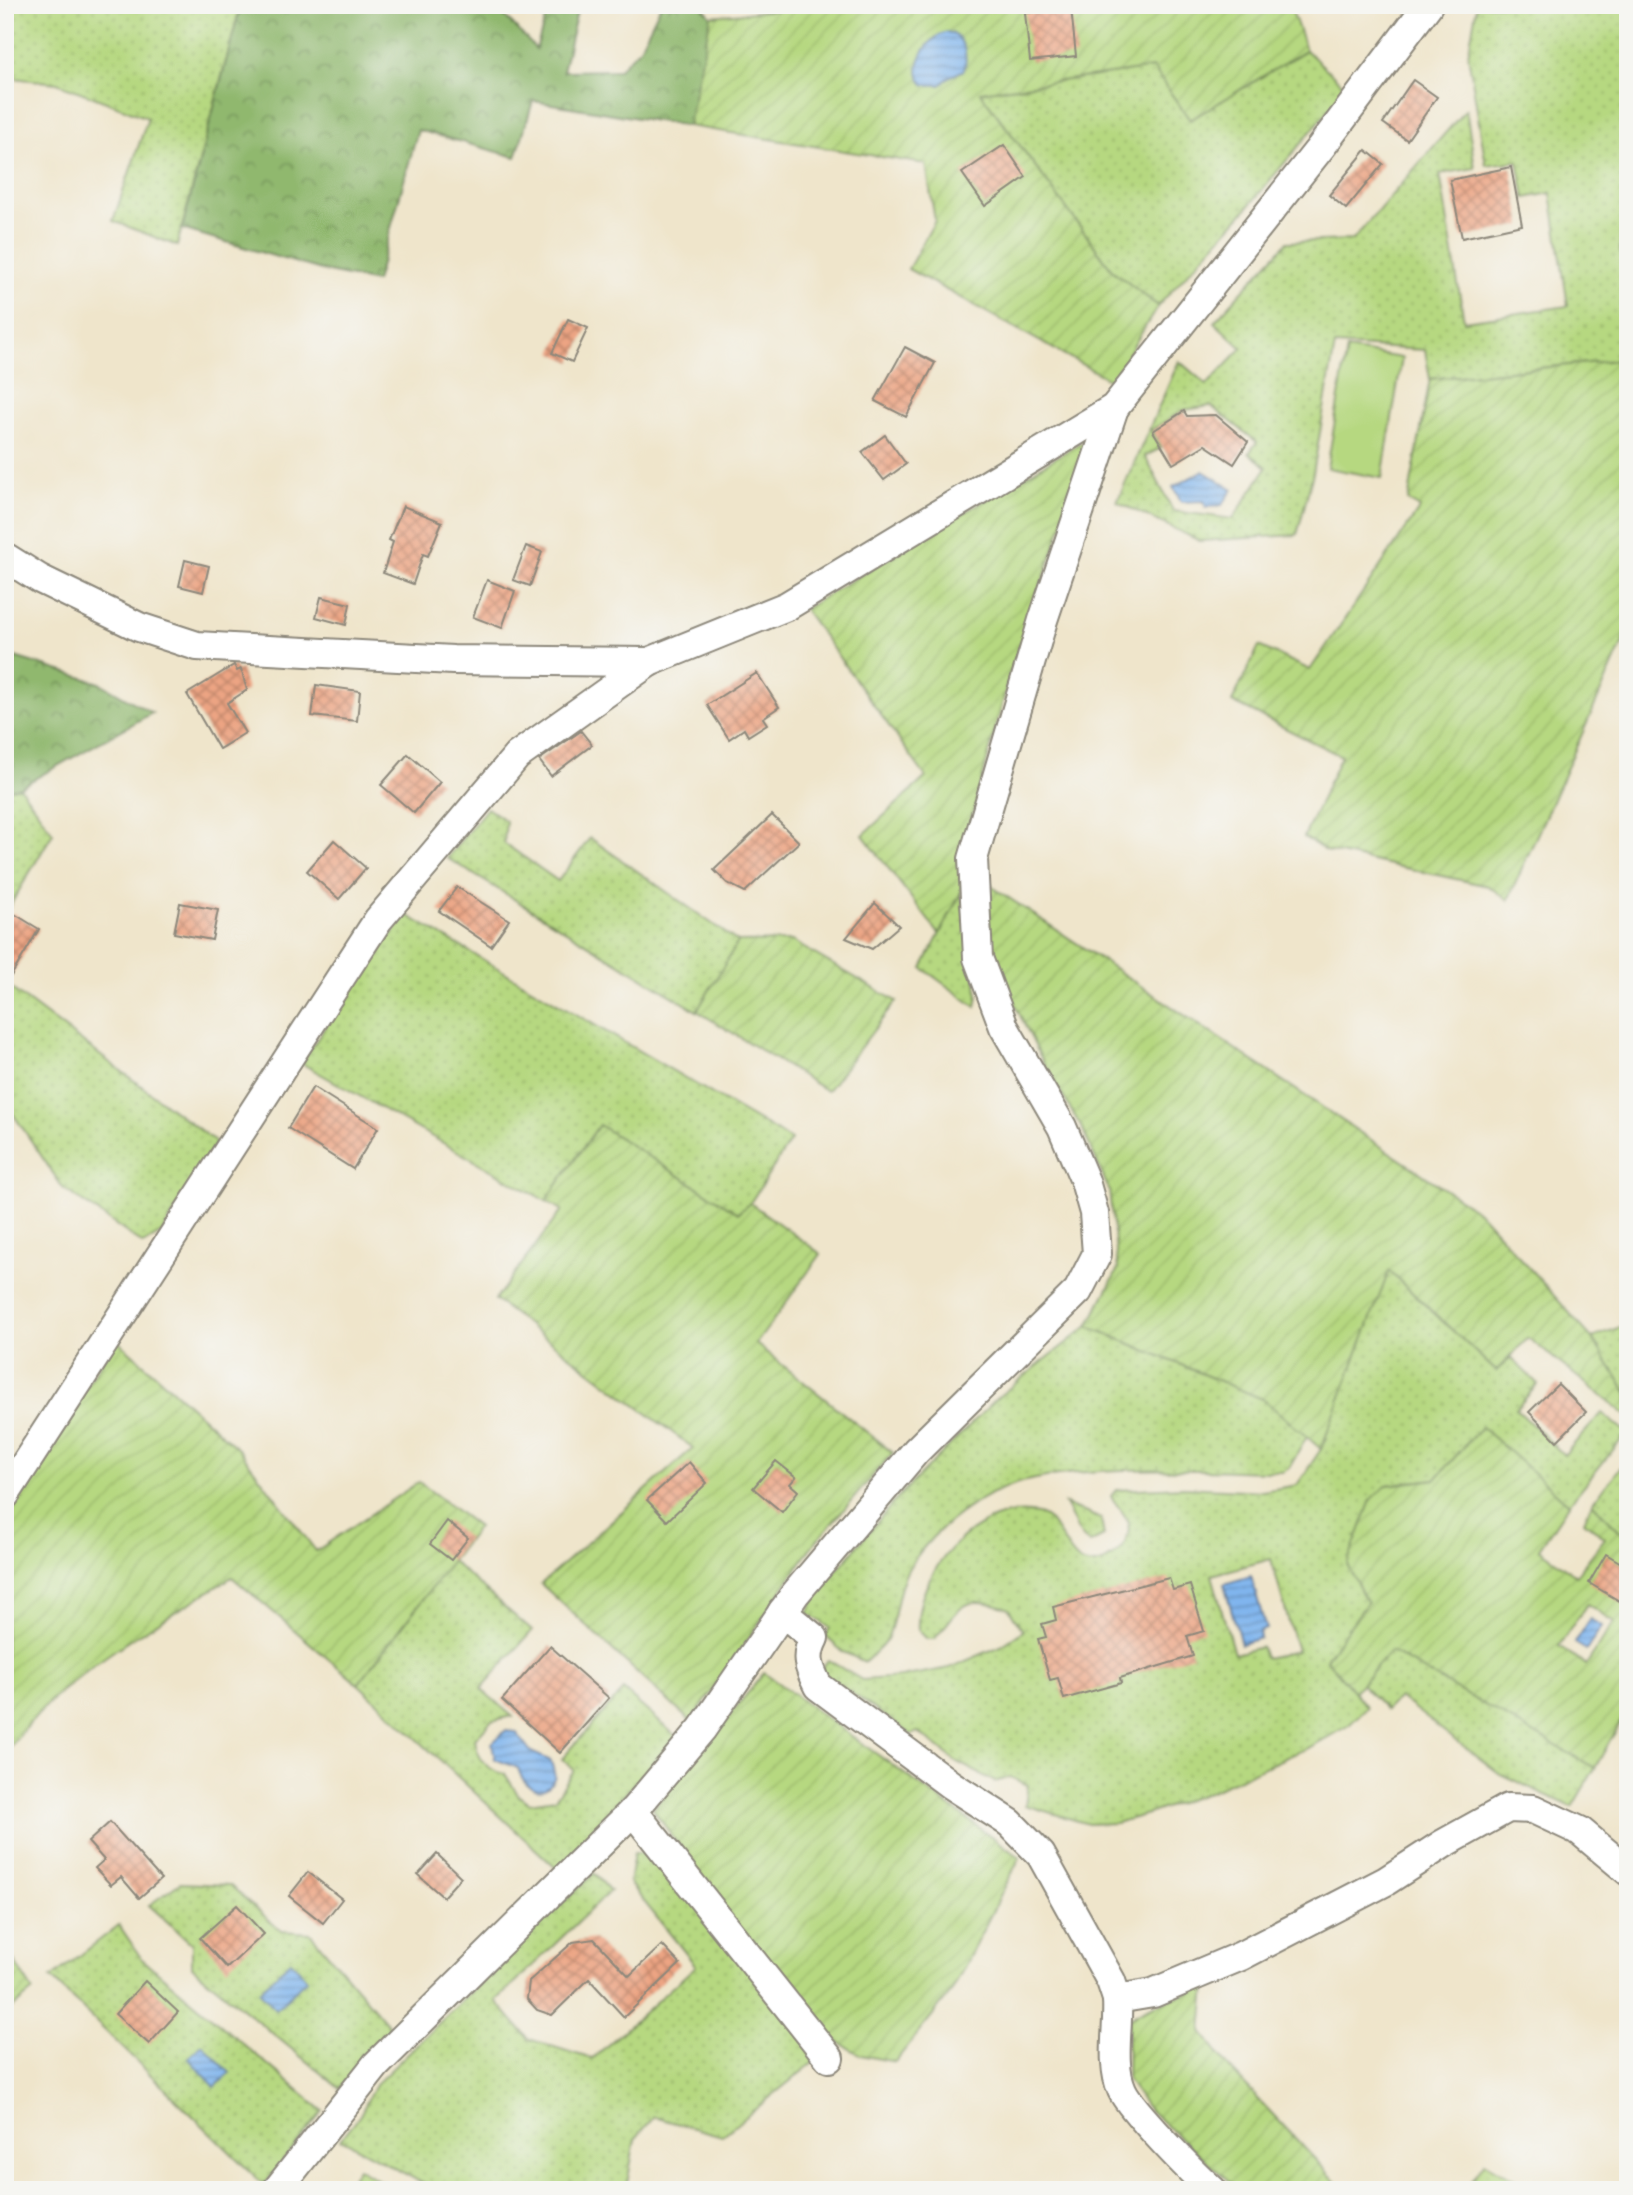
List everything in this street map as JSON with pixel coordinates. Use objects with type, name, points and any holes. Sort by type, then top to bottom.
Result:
[{"type":"street","points":[[277,2190],[376,2065],[634,1811],[702,1729],[782,1612],[916,1451],[1077,1291],[1097,1254],[1094,1213],[1085,1181],[1062,1127],[1004,1027],[978,958],[973,859],[1043,620],[1114,408],[1321,147],[1428,5]]},
{"type":"street","points":[[5,1495],[379,920],[517,756],[649,662],[787,606],[1114,408]]},
{"type":"street","points":[[5,557],[40,579],[139,627],[197,646],[453,660],[649,662]]},
{"type":"street","points":[[782,1612],[814,1638],[807,1665],[818,1686],[951,1786],[1010,1823],[1041,1854],[1111,1981],[1117,1999],[1116,2046],[1121,2089],[1135,2108],[1212,2190]]},
{"type":"street","points":[[1117,1999],[1153,1993],[1241,1956],[1386,1881],[1443,1844],[1508,1808],[1534,1809],[1580,1831],[1628,1871]]},
{"type":"street","points":[[634,1811],[829,2058]]},
{"type":"green space","points":[[5,5],[435,5],[432,28],[240,8],[177,246],[113,221],[148,118],[57,83],[5,77]]},
{"type":"green space","points":[[293,5],[494,5],[536,49],[549,7],[575,5],[578,7],[563,71],[618,70],[640,48],[661,5],[701,5],[711,16],[688,126],[533,101],[516,157],[418,130],[376,282],[328,272],[182,229],[240,8],[287,13]]},
{"type":"green space","points":[[833,5],[1290,5],[1306,50],[1190,120],[1153,68],[980,92],[1113,271],[1158,306],[1112,381],[908,269],[935,221],[926,164],[688,126],[711,16]]},
{"type":"green space","points":[[1477,5],[1628,5],[1628,141],[1620,250],[1628,295],[1628,359],[1430,379],[1425,350],[1335,345],[1313,473],[1297,535],[1200,541],[1117,502],[1179,361],[1207,385],[1242,348],[1214,322],[1287,242],[1353,240],[1466,109],[1475,168],[1440,174],[1464,321],[1568,306],[1551,193],[1525,198],[1518,161],[1486,165],[1468,55]],"holes":[[[1211,406],[1257,442],[1249,453],[1267,467],[1233,519],[1173,511],[1145,456],[1161,448],[1151,430],[1184,410]]]},
{"type":"green space","points":[[1306,50],[1347,88],[1242,214],[1158,306],[1113,271],[980,92],[1153,68],[1190,120]]},
{"type":"green space","points":[[1347,349],[1402,358],[1382,478],[1327,468]]},
{"type":"green space","points":[[1628,359],[1628,631],[1508,900],[1488,886],[1326,851],[1304,837],[1341,756],[1232,702],[1259,646],[1310,670],[1420,508],[1408,501],[1430,379]]},
{"type":"green space","points":[[1080,443],[1090,447],[1011,670],[962,855],[961,893],[939,934],[863,835],[926,777],[804,609]]},
{"type":"green space","points":[[5,654],[100,683],[152,713],[20,787],[5,790]]},
{"type":"green space","points":[[20,787],[53,833],[5,914],[5,790]]},
{"type":"green space","points":[[487,808],[506,821],[504,843],[558,881],[590,838],[738,942],[697,1011],[447,858]]},
{"type":"green space","points":[[985,882],[1479,1212],[1592,1338],[1628,1394],[1628,1413],[1626,1415],[1528,1338],[1496,1371],[1389,1271],[1321,1449],[1263,1399],[1088,1326],[1118,1269],[1109,1190],[1083,1130],[1046,1068],[991,956]]},
{"type":"green space","points":[[961,893],[978,995],[976,1007],[922,968]]},
{"type":"green space","points":[[407,915],[791,1140],[750,1203],[738,1213],[599,1125],[546,1201],[301,1063],[357,980]]},
{"type":"green space","points":[[792,941],[896,1001],[827,1091],[697,1011],[738,942]]},
{"type":"green space","points":[[5,984],[216,1142],[162,1233],[143,1244],[63,1188],[5,1102]]},
{"type":"green space","points":[[599,1125],[738,1213],[750,1203],[821,1254],[756,1344],[893,1453],[812,1546],[691,1722],[541,1584],[693,1448],[495,1300],[562,1210],[546,1201]]},
{"type":"green space","points":[[1388,1270],[1496,1371],[1511,1358],[1538,1384],[1516,1409],[1564,1455],[1602,1413],[1627,1433],[1569,1504],[1546,1487],[1436,1479],[1387,1485],[1367,1603],[1326,1659],[1367,1707],[1349,1725],[1314,1745],[1204,1794],[1151,1813],[1116,1823],[1088,1824],[1025,1805],[1028,1785],[1010,1777],[995,1782],[957,1762],[918,1732],[912,1735],[820,1671],[828,1660],[862,1680],[901,1677],[949,1668],[1001,1646],[1023,1631],[1009,1609],[981,1602],[964,1606],[934,1639],[927,1639],[918,1630],[926,1586],[938,1565],[972,1530],[993,1519],[1015,1513],[1038,1514],[1047,1518],[1074,1556],[1082,1562],[1092,1564],[1112,1557],[1126,1542],[1129,1526],[1111,1496],[1116,1490],[1184,1487],[1263,1491],[1297,1485],[1321,1449]],"holes":[[[1271,1559],[1297,1651],[1265,1658],[1261,1647],[1234,1654],[1212,1575]]]},
{"type":"green space","points":[[1628,1324],[1628,1394],[1592,1338]]},
{"type":"green space","points":[[1088,1326],[1263,1399],[1308,1435],[1289,1468],[1283,1472],[1083,1472],[1051,1476],[1006,1487],[960,1513],[922,1550],[907,1572],[891,1630],[880,1648],[865,1662],[843,1652],[825,1636],[830,1628],[808,1613],[817,1594],[898,1497],[998,1397]]},
{"type":"green space","points":[[116,1339],[239,1450],[316,1551],[419,1482],[478,1527],[358,1684],[232,1577],[139,1634],[79,1676],[27,1726],[5,1755],[5,1515]]},
{"type":"green space","points":[[1481,1427],[1569,1504],[1539,1549],[1576,1575],[1605,1538],[1584,1521],[1592,1503],[1628,1539],[1628,1709],[1595,1768],[1390,1651],[1354,1692],[1326,1659],[1367,1603],[1347,1564],[1371,1500],[1387,1485],[1436,1479]],"holes":[[[1587,1604],[1614,1622],[1586,1665],[1559,1646]]]},
{"type":"green space","points":[[1628,1458],[1628,1539],[1592,1503]]},
{"type":"green space","points":[[1065,1504],[1101,1519],[1104,1536],[1090,1543],[1085,1540]]},
{"type":"green space","points":[[452,1561],[532,1631],[481,1689],[512,1716],[491,1721],[475,1739],[484,1762],[493,1770],[505,1774],[519,1796],[529,1803],[555,1799],[574,1770],[562,1759],[623,1690],[677,1737],[557,1869],[358,1684]]},
{"type":"green space","points":[[1390,1651],[1595,1768],[1572,1807],[1500,1774],[1399,1697],[1386,1710],[1361,1684]]},
{"type":"green space","points":[[764,1673],[1020,1857],[952,1991],[895,2062],[861,2055],[822,2033],[741,1935],[653,1809]]},
{"type":"green space","points":[[634,1853],[657,1854],[820,2057],[722,2136],[654,2117],[635,2139],[626,2190],[435,2190],[341,2139],[360,2115],[375,2085],[594,1873],[610,1891],[496,2001],[529,2039],[592,2059],[696,1966],[629,1883]]},
{"type":"green space","points":[[180,1883],[230,1885],[281,1931],[310,1933],[391,2028],[339,2088],[192,1967],[192,1944],[149,1905]]},
{"type":"green space","points":[[119,1925],[142,1959],[323,2111],[264,2185],[51,1978]]},
{"type":"green space","points":[[5,1947],[33,1991],[5,2014]]},
{"type":"green space","points":[[1206,1986],[1202,2032],[1231,2070],[1344,2190],[1239,2190],[1148,2109],[1127,2080],[1128,2019]]},
{"type":"green space","points":[[1485,2162],[1532,2190],[1465,2190]]},
{"type":"green space","points":[[358,2168],[395,2190],[345,2190]]},
{"type":"water","points":[[948,32],[962,42],[966,59],[964,70],[949,77],[941,85],[925,85],[918,71],[922,54],[933,39]]},
{"type":"water","points":[[1203,471],[1233,489],[1222,505],[1206,507],[1204,501],[1181,502],[1173,487]]},
{"type":"water","points":[[1251,1576],[1266,1629],[1259,1631],[1260,1638],[1241,1644],[1224,1584]]},
{"type":"water","points":[[1590,1619],[1602,1626],[1586,1650],[1575,1643]]},
{"type":"water","points":[[505,1731],[516,1732],[531,1752],[551,1761],[555,1776],[546,1788],[535,1789],[525,1781],[518,1768],[495,1759],[492,1743]]},
{"type":"water","points":[[291,1961],[307,1979],[276,2009],[259,1991]]},
{"type":"water","points":[[202,2044],[230,2073],[215,2087],[188,2058]]},
{"type":"building","points":[[1071,8],[1076,56],[1030,61],[1025,13]]},
{"type":"building","points":[[1413,80],[1437,97],[1407,140],[1383,123]]},
{"type":"building","points":[[1004,145],[1026,177],[985,206],[962,173]]},
{"type":"building","points":[[1366,150],[1383,164],[1346,209],[1329,195]]},
{"type":"building","points":[[1511,167],[1522,225],[1462,238],[1450,180]]},
{"type":"building","points":[[568,319],[588,328],[572,362],[552,353]]},
{"type":"building","points":[[905,347],[935,363],[906,417],[875,401]]},
{"type":"building","points":[[1184,411],[1187,416],[1216,415],[1248,442],[1234,464],[1205,445],[1173,464],[1153,431]]},
{"type":"building","points":[[885,435],[906,464],[884,480],[862,452]]},
{"type":"building","points":[[403,506],[442,522],[428,556],[423,554],[413,584],[383,573],[393,542],[389,540]]},
{"type":"building","points":[[526,546],[542,552],[530,586],[513,580]]},
{"type":"building","points":[[185,560],[209,566],[203,592],[179,586]]},
{"type":"building","points":[[487,580],[515,591],[502,628],[473,617]]},
{"type":"building","points":[[321,597],[350,604],[346,625],[316,617]]},
{"type":"building","points":[[234,665],[237,671],[241,669],[247,690],[227,703],[245,733],[219,749],[187,694]]},
{"type":"building","points":[[757,673],[779,707],[763,718],[767,724],[748,736],[744,729],[729,739],[707,705]]},
{"type":"building","points":[[316,685],[360,691],[357,721],[312,716]]},
{"type":"building","points":[[581,731],[592,745],[551,776],[539,760]]},
{"type":"building","points":[[408,754],[440,782],[414,813],[381,785]]},
{"type":"building","points":[[772,815],[799,842],[745,892],[727,883],[714,870]]},
{"type":"building","points":[[334,840],[366,868],[339,899],[307,871]]},
{"type":"building","points":[[457,887],[509,920],[491,946],[439,911]]},
{"type":"building","points":[[180,903],[218,910],[212,940],[174,933]]},
{"type":"building","points":[[875,903],[899,926],[872,949],[846,938]]},
{"type":"building","points":[[13,913],[39,929],[5,986],[5,926]]},
{"type":"building","points":[[313,1087],[378,1128],[353,1169],[288,1128]]},
{"type":"building","points":[[1558,1384],[1586,1412],[1557,1441],[1529,1412]]},
{"type":"building","points":[[776,1461],[796,1477],[790,1484],[798,1491],[782,1512],[753,1488]]},
{"type":"building","points":[[689,1462],[707,1483],[667,1521],[647,1500]]},
{"type":"building","points":[[447,1521],[468,1538],[451,1560],[430,1544]]},
{"type":"building","points":[[1606,1554],[1628,1567],[1628,1606],[1589,1583]]},
{"type":"building","points":[[1169,1578],[1173,1590],[1190,1585],[1204,1631],[1187,1636],[1193,1656],[1120,1678],[1121,1683],[1064,1699],[1058,1678],[1050,1680],[1038,1639],[1046,1637],[1042,1624],[1056,1620],[1053,1607]]},
{"type":"building","points":[[550,1646],[609,1698],[560,1753],[502,1700]]},
{"type":"building","points":[[110,1822],[161,1879],[139,1898],[121,1877],[111,1885],[95,1868],[104,1860],[88,1842]]},
{"type":"building","points":[[437,1854],[461,1877],[443,1897],[418,1875]]},
{"type":"building","points":[[308,1872],[342,1899],[323,1923],[289,1896]]},
{"type":"building","points":[[237,1905],[264,1934],[227,1968],[200,1938]]},
{"type":"building","points":[[594,1939],[629,1976],[662,1945],[680,1964],[624,2017],[589,1979],[552,2015],[537,2010],[527,1999],[529,1981],[573,1942]]},
{"type":"building","points":[[145,1981],[178,2012],[149,2044],[115,2014]]}]
